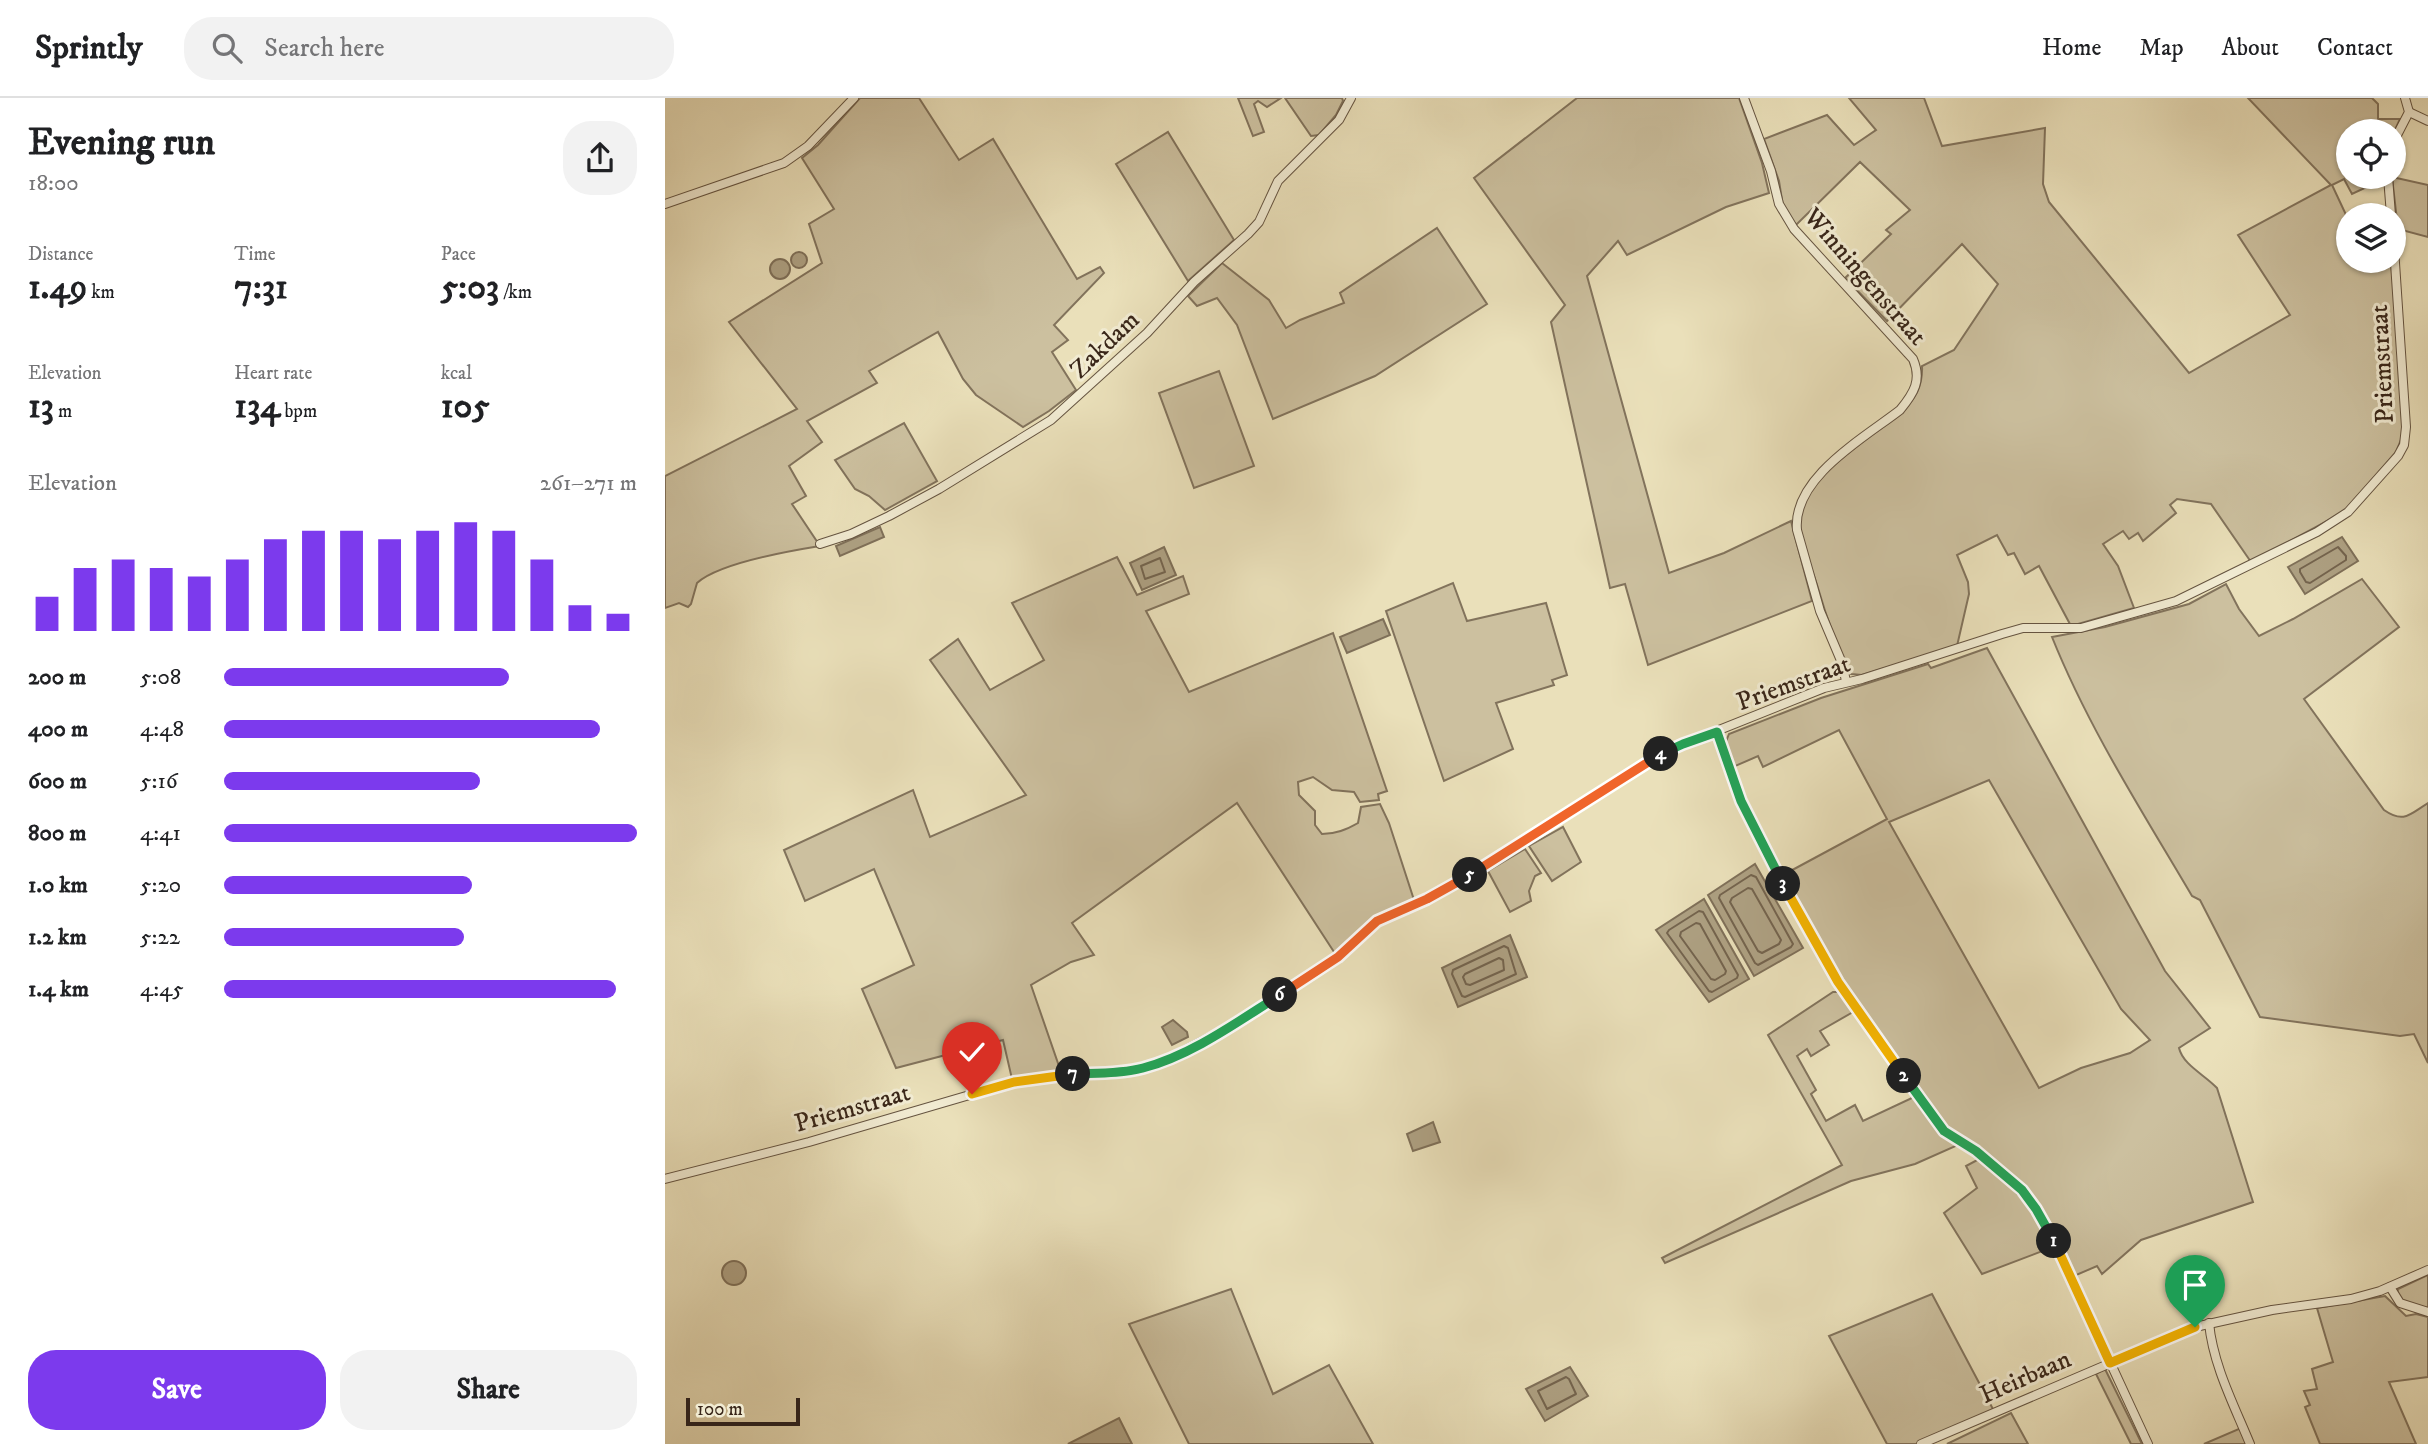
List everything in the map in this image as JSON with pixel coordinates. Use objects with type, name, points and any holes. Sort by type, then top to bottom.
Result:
[{"type":"street","points":[[665,204],[784,163],[814,140],[854,98]]},
{"type":"street","name":"Zakdam","points":[[820,544],[851,534],[889,516],[939,489],[1051,420],[1147,333],[1194,282],[1248,234],[1259,222],[1278,180],[1339,120],[1351,98]]},
{"type":"street","name":"Winningenstraat","points":[[1744,98],[1783,214],[1913,359],[1917,368],[1916,387],[1909,399],[1900,410],[1827,467],[1802,497],[1796,519],[1817,600],[1842,663],[1846,681]]},
{"type":"street","points":[[2405,98],[2409,112],[2405,119]]},
{"type":"street","points":[[2409,112],[2428,121]]},
{"type":"street","name":"Priemstraat","points":[[665,1179],[809,1142],[1014,1082],[1052,1076],[1116,1073],[1161,1063],[1231,1026],[1308,978],[1338,957],[1377,921],[1452,886],[1669,750],[1846,681],[1863,679],[2023,628],[2081,628],[2176,601],[2317,532],[2348,512],[2398,456],[2406,437],[2396,273]]},
{"type":"street","points":[[1717,732],[1741,801],[1838,982],[1944,1131],[1999,1169],[2022,1190],[2036,1209],[2054,1241],[2148,1444]]},
{"type":"street","name":"Heirbaan","points":[[1921,1444],[2173,1335],[2209,1323],[2272,1310],[2351,1299],[2390,1287],[2428,1269]]},
{"type":"street","points":[[2390,1287],[2400,1303],[2428,1312]]},
{"type":"street","points":[[2209,1323],[2215,1356],[2250,1444]]},
{"type":"shaded area","points":[[860,98],[919,98],[959,160],[993,139],[1077,279],[1100,267],[1104,273],[1054,325],[1068,340],[1052,352],[1076,390],[1023,427],[976,395],[963,379],[938,332],[869,371],[877,383],[807,421],[822,442],[789,466],[806,496],[792,504],[820,546],[721,569],[697,583],[688,607],[679,603],[665,608],[665,476],[797,409],[729,322],[822,263],[809,224],[834,209],[802,158],[818,145]]},
{"type":"shaded area","points":[[1238,98],[1281,98],[1267,107],[1258,101],[1254,104],[1264,132],[1253,136]]},
{"type":"shaded area","points":[[1285,98],[1342,98],[1343,101],[1336,115],[1319,135],[1311,136]]},
{"type":"shaded area","points":[[1577,98],[1739,98],[1762,163],[1769,193],[1726,207],[1627,255],[1618,241],[1587,276],[1669,573],[1724,553],[1791,521],[1812,601],[1648,665],[1625,584],[1610,588],[1551,322],[1565,305],[1474,178]]},
{"type":"shaded area","points":[[1849,98],[1924,98],[1942,146],[2045,128],[2043,184],[2049,202],[2189,373],[2290,315],[2238,235],[2331,185],[2248,98],[2372,98],[2378,104],[2378,119],[2336,119],[2336,183],[2332,185],[2340,203],[2336,203],[2336,273],[2393,273],[2403,435],[2396,452],[2344,512],[2251,562],[2211,504],[2177,499],[2170,505],[2176,513],[2143,541],[2138,533],[2129,539],[2123,531],[2103,544],[2118,566],[2134,608],[2071,626],[2039,566],[2025,574],[2014,553],[2008,555],[1997,535],[1957,555],[1968,582],[1969,594],[1957,646],[1862,675],[1851,674],[1833,633],[1804,546],[1800,520],[1804,504],[1825,474],[1840,460],[1902,413],[1917,392],[1922,366],[1954,350],[1998,284],[1962,244],[1887,321],[1845,278],[1891,234],[1886,230],[1910,210],[1860,162],[1796,225],[1783,206],[1779,181],[1764,139],[1827,115],[1854,145],[1876,130]]},
{"type":"shaded area","points":[[1168,132],[1234,240],[1188,281],[1116,164]]},
{"type":"shaded area","points":[[2406,180],[2428,185],[2428,237],[2406,231],[2406,203],[2395,203],[2393,189],[2406,189]]},
{"type":"shaded area","points":[[2349,189],[2363,189],[2352,194]]},
{"type":"shaded area","points":[[1437,228],[1487,304],[1375,376],[1273,419],[1237,325],[1217,298],[1197,306],[1188,296],[1222,263],[1269,300],[1286,328],[1344,303],[1340,293]]},
{"type":"shaded area","points":[[1219,371],[1254,466],[1194,488],[1159,393]]},
{"type":"shaded area","points":[[904,423],[937,481],[885,510],[869,496],[855,489],[835,460]]},
{"type":"shaded area","points":[[1117,557],[1137,595],[1183,576],[1189,594],[1146,611],[1189,692],[1333,633],[1387,791],[1378,794],[1379,800],[1360,802],[1354,792],[1332,790],[1313,777],[1298,782],[1299,795],[1315,811],[1315,825],[1322,834],[1345,830],[1358,823],[1361,807],[1380,804],[1389,823],[1414,900],[1373,920],[1336,955],[1237,803],[1072,923],[1094,955],[1071,962],[1031,985],[1061,1072],[1012,1079],[1003,1040],[896,1068],[862,989],[914,965],[874,869],[805,901],[784,850],[913,790],[930,837],[1026,795],[930,660],[958,639],[990,690],[1044,660],[1012,603]]},
{"type":"shaded area","points":[[2362,579],[2399,627],[2304,699],[2384,810],[2402,817],[2428,803],[2428,1063],[2414,1034],[2400,1036],[2260,1017],[2200,900],[2192,896],[2099,737],[2052,637],[2105,627],[2189,604],[2226,584],[2239,609],[2259,636]]},
{"type":"shaded area","points":[[1453,583],[1467,621],[1546,603],[1567,675],[1552,680],[1554,685],[1496,703],[1513,749],[1444,781],[1386,611]]},
{"type":"shaded area","points":[[1987,648],[2165,971],[2210,1028],[2179,1048],[2185,1060],[2217,1088],[2253,1202],[2141,1240],[2102,1274],[2097,1266],[2074,1276],[2034,1199],[1983,1151],[1951,1132],[1941,1122],[1850,994],[1783,875],[1887,819],[1839,730],[1763,767],[1758,756],[1733,767],[1725,744],[1729,734],[1821,698],[1928,664],[1931,668]],"holes":[[[1989,780],[2121,1009],[2150,1040],[2130,1053],[2081,1068],[2039,1088],[1889,822]]]},
{"type":"shaded area","points":[[1563,827],[1581,862],[1552,881],[1529,846]]},
{"type":"shaded area","points":[[1525,849],[1541,873],[1535,876],[1529,891],[1531,901],[1510,912],[1488,871]]},
{"type":"shaded area","points":[[1833,992],[1838,992],[1853,1012],[1820,1031],[1829,1045],[1811,1056],[1807,1049],[1797,1056],[1816,1090],[1811,1094],[1826,1121],[1855,1105],[1863,1121],[1914,1097],[1958,1145],[1915,1164],[1851,1181],[1665,1263],[1662,1258],[1842,1165],[1768,1035]]},
{"type":"shaded area","points":[[1981,1158],[2020,1192],[2053,1247],[1982,1274],[1944,1213],[1977,1188],[1966,1166]]},
{"type":"shaded area","points":[[2428,1275],[2428,1308],[2406,1304],[2397,1294],[2398,1289]]},
{"type":"shaded area","points":[[1231,1289],[1273,1394],[1329,1365],[1373,1444],[1189,1444],[1129,1324]]},
{"type":"shaded area","points":[[1932,1294],[1994,1411],[1918,1444],[1887,1444],[1829,1336]]},
{"type":"shaded area","points":[[2385,1296],[2406,1316],[2416,1314],[2428,1317],[2428,1377],[2389,1382],[2416,1444],[2320,1444],[2305,1407],[2310,1405],[2304,1391],[2317,1389],[2312,1369],[2333,1362],[2317,1308]]},
{"type":"shaded area","points":[[2105,1369],[2142,1444],[2131,1444],[2096,1374]]},
{"type":"shaded area","points":[[2011,1413],[2028,1444],[1947,1444]]},
{"type":"shaded area","points":[[2241,1428],[2247,1444],[2204,1444]]},
{"type":"water","points":[[799,252],[805,254],[805,266],[799,268],[793,266],[791,260],[793,254]]},
{"type":"water","points":[[780,259],[787,262],[790,269],[787,276],[780,279],[773,276],[770,269],[773,262]]},
{"type":"water","points":[[880,527],[884,537],[840,556],[836,546]]},
{"type":"water","points":[[2342,537],[2358,561],[2305,594],[2288,567]]},
{"type":"water","points":[[1164,547],[1176,575],[1142,590],[1130,563]]},
{"type":"water","points":[[1383,619],[1390,635],[1347,653],[1340,637]]},
{"type":"water","points":[[1755,864],[1803,948],[1754,976],[1708,895]]},
{"type":"water","points":[[1704,899],[1749,979],[1709,1002],[1656,930]]},
{"type":"water","points":[[1510,935],[1527,977],[1458,1007],[1442,968]]},
{"type":"water","points":[[1173,1020],[1187,1032],[1188,1037],[1172,1045],[1162,1027]]},
{"type":"water","points":[[1433,1122],[1440,1142],[1413,1151],[1407,1134]]},
{"type":"water","points":[[734,1261],[743,1264],[746,1273],[743,1282],[734,1285],[725,1282],[722,1273],[725,1264]]},
{"type":"water","points":[[1570,1367],[1588,1396],[1545,1421],[1526,1389]]},
{"type":"water","points":[[1119,1418],[1132,1444],[1068,1444]]},
{"type":"route","points":[[972,1094],[1014,1082],[1052,1076],[1116,1073],[1161,1063],[1231,1026],[1308,978],[1338,957],[1377,921],[1452,886],[1654,758],[1717,732],[1741,801],[1838,982],[1944,1131],[1999,1169],[2022,1190],[2036,1209],[2054,1241],[2110,1363],[2195,1327]]}]
